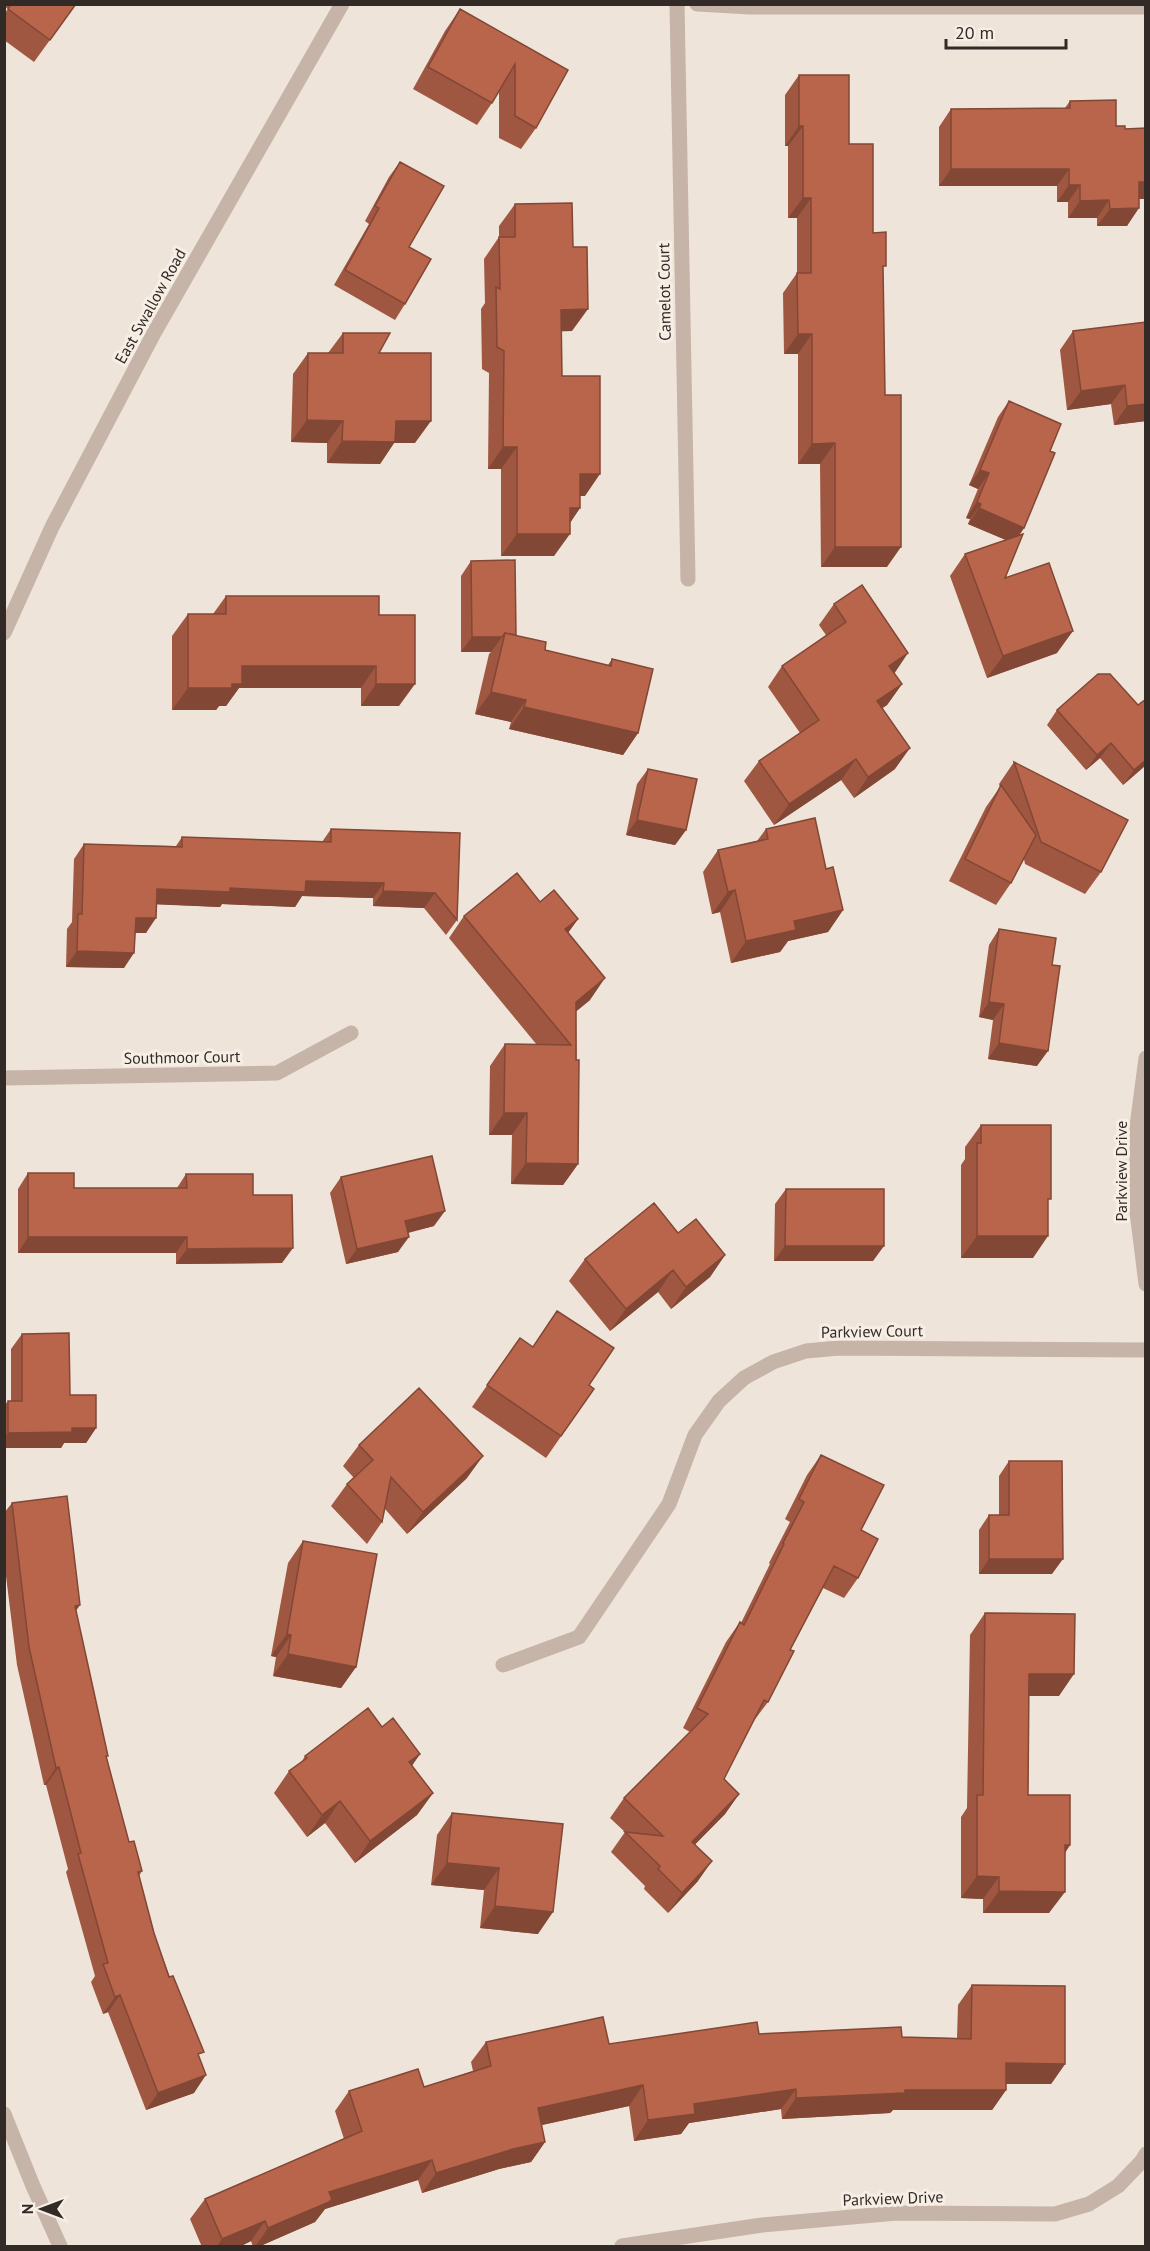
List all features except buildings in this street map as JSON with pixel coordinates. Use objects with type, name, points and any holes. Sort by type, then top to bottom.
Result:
[{"type":"street","name":"East Swallow Road","points":[[4,633],[52,527],[154,333],[342,4]]},
{"type":"street","name":"Camelot Court","points":[[677,4],[688,579]]},
{"type":"street","points":[[697,4],[750,8],[1146,7]]},
{"type":"street","name":"Southmoor Court","points":[[4,1078],[276,1073],[351,1033]]},
{"type":"street","name":"Parkview Drive","points":[[1146,1058],[1137,1126],[1137,1212],[1146,1284]]},
{"type":"street","name":"Parkview Court","points":[[503,1665],[579,1636],[669,1504],[695,1435],[719,1401],[744,1378],[773,1362],[806,1351],[839,1348],[1146,1350]]},
{"type":"street","points":[[4,2114],[60,2247]]},
{"type":"street","name":"Parkview Drive","points":[[622,2247],[762,2224],[897,2213],[1055,2214],[1089,2204],[1118,2186],[1146,2154]]}]
